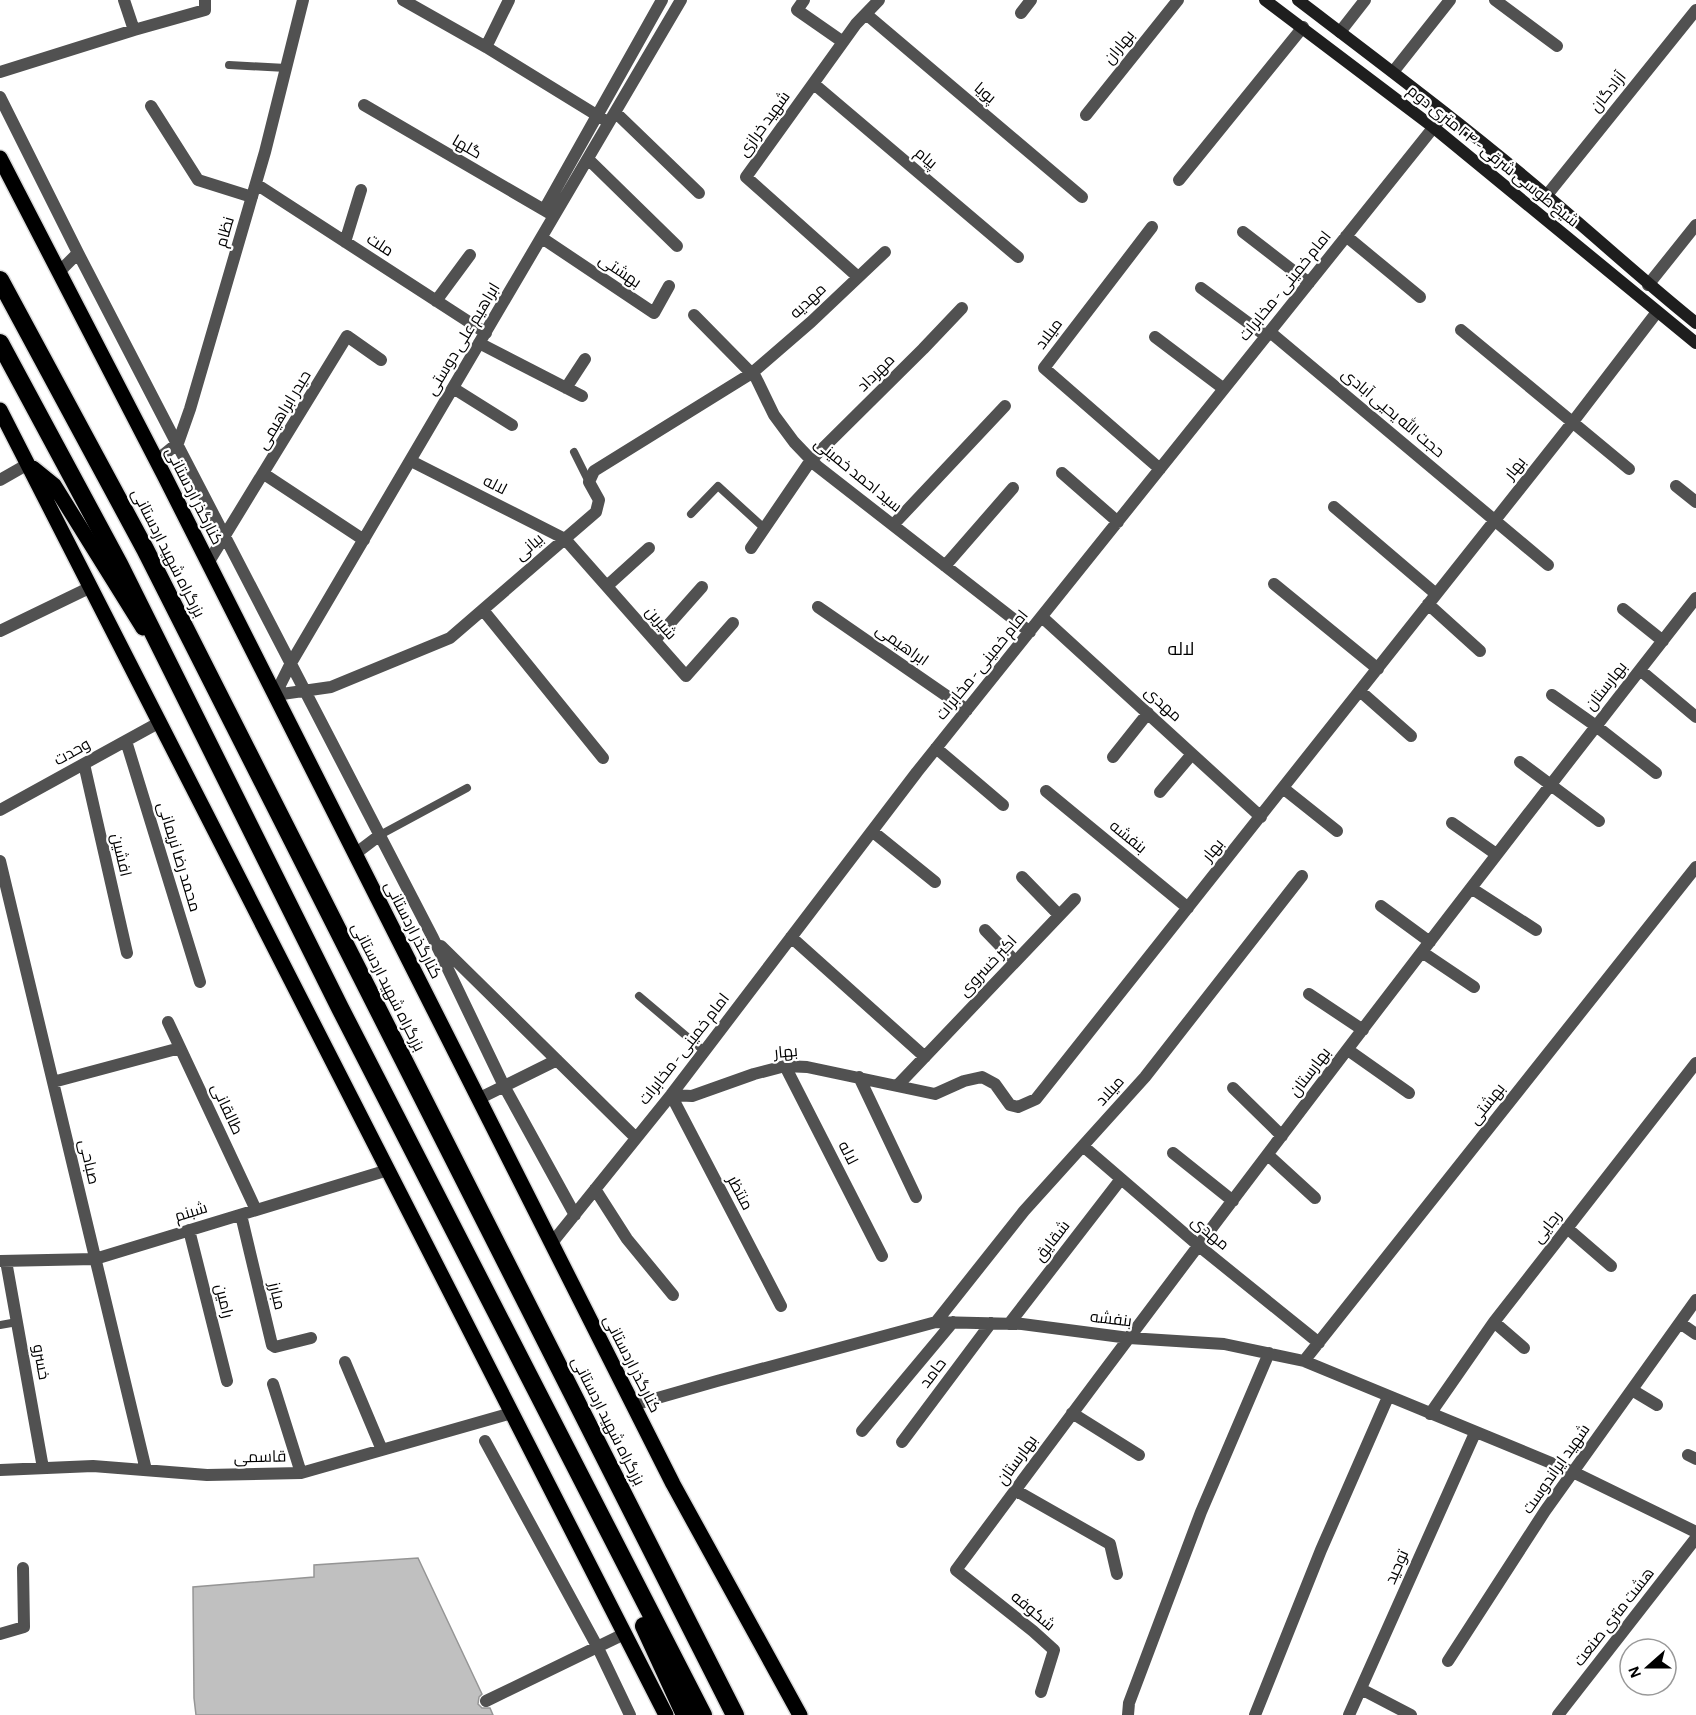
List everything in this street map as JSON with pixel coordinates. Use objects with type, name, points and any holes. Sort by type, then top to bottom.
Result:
[{"type":"highway","name":"بزرگراه شهید اردستانی","points":[[0,280],[145,549],[735,1715]]},
{"type":"highway","points":[[0,343],[113,554],[340,1008],[703,1715]]},
{"type":"highway","points":[[550,1416],[685,1715]]},
{"type":"main road","name":"شیخ طوسی شرقی - ۲۴ متری دوم","points":[[1265,0],[1433,127],[1696,343]]},
{"type":"main road","name":"شیخ طوسی شرقی - ۲۴ متری دوم","points":[[1298,0],[1445,112],[1547,195],[1648,285],[1696,323]]},
{"type":"main road","name":"کنارگذر اردستانی","points":[[0,158],[275,695],[673,1484],[800,1715]]},
{"type":"main road","points":[[0,410],[666,1715]]},
{"type":"main road","points":[[28,464],[54,485],[181,689]]},
{"type":"street","points":[[124,0],[134,30]]},
{"type":"street","name":"نظام","points":[[178,443],[256,184],[303,0]]},
{"type":"street","points":[[403,0],[486,47],[597,115],[612,117],[699,193]]},
{"type":"street","points":[[486,47],[509,0]]},
{"type":"street","points":[[549,213],[597,115],[662,0]]},
{"type":"street","name":"ابراهیم علی دوستی","points":[[275,695],[291,663],[542,238],[549,213],[588,159],[681,0]]},
{"type":"street","points":[[804,0],[797,10],[843,42]]},
{"type":"street","name":"شهید خرازی","points":[[858,277],[746,177],[843,42],[879,0]]},
{"type":"street","points":[[1021,13],[1031,0]]},
{"type":"street","name":"بهاران","points":[[1086,116],[1178,0]]},
{"type":"street","points":[[1340,32],[1365,0]]},
{"type":"street","points":[[1393,72],[1450,0]]},
{"type":"street","points":[[1495,0],[1557,46]]},
{"type":"street","points":[[0,72],[205,5]]},
{"type":"street","name":"آزادگان","points":[[1547,195],[1696,10]]},
{"type":"street","name":"پویا","points":[[866,14],[1082,197]]},
{"type":"street","points":[[1179,180],[1303,27]]},
{"type":"street","name":"پیام","points":[[813,84],[1018,257]]},
{"type":"street","points":[[0,98],[433,938],[504,1086],[574,1215]]},
{"type":"street","name":"گلها","points":[[364,105],[549,213]]},
{"type":"street","points":[[151,106],[198,180],[252,197]]},
{"type":"street","name":"امام خمینی - مخابرات","points":[[551,1244],[671,1095],[936,748],[1445,112]]},
{"type":"street","points":[[588,159],[677,246]]},
{"type":"street","name":"ملت","points":[[256,184],[436,301],[483,338],[582,396]]},
{"type":"street","points":[[345,242],[361,190]]},
{"type":"street","points":[[1648,285],[1696,225]]},
{"type":"street","name":"میلاد","points":[[1152,227],[1044,368],[1160,469]]},
{"type":"street","points":[[1243,232],[1309,283]]},
{"type":"street","points":[[1346,236],[1420,297]]},
{"type":"street","name":"بهشتی","points":[[542,238],[654,313],[669,286]]},
{"type":"street","name":"مهدیه","points":[[752,373],[811,322],[885,252]]},
{"type":"street","points":[[59,272],[78,253]]},
{"type":"street","points":[[436,301],[470,255]]},
{"type":"street","name":"حجت الله یحیی آبادی","points":[[1201,288],[1268,334],[1548,565]]},
{"type":"street","name":"مهرداد","points":[[751,548],[811,460],[962,308]]},
{"type":"street","name":"بهار","points":[[671,1095],[692,1095],[785,1066],[807,1067],[935,1094],[964,1081],[982,1077],[995,1084],[1010,1106],[1018,1107],[1036,1098],[1360,692],[1657,312]]},
{"type":"street","name":"سید احمد خمینی","points":[[694,315],[752,373],[774,415],[811,460],[1030,632]]},
{"type":"street","points":[[1461,330],[1629,469]]},
{"type":"street","name":"حیدر ابراهیمی","points":[[208,563],[347,336],[381,360]]},
{"type":"street","points":[[1155,337],[1224,389]]},
{"type":"street","points":[[566,388],[585,359]]},
{"type":"street","points":[[590,482],[594,471],[752,373]]},
{"type":"street","points":[[453,388],[512,425]]},
{"type":"street","points":[[893,525],[1005,406]]},
{"type":"street","points":[[156,461],[178,443]]},
{"type":"street","name":"لاله","points":[[411,460],[565,539]]},
{"type":"street","points":[[0,480],[28,464]]},
{"type":"street","points":[[1062,473],[1118,522]]},
{"type":"street","points":[[264,474],[364,540]]},
{"type":"street","name":"بیانی","points":[[275,695],[331,687],[450,638],[596,512],[600,500],[590,482]]},
{"type":"street","points":[[1676,486],[1696,502]]},
{"type":"street","points":[[945,566],[1013,488]]},
{"type":"street","points":[[1334,507],[1436,594]]},
{"type":"street","name":"شیرین","points":[[565,539],[686,676],[732,623]]},
{"type":"street","points":[[607,586],[649,548]]},
{"type":"street","points":[[1274,584],[1378,669]]},
{"type":"street","points":[[0,631],[91,587]]},
{"type":"street","points":[[655,640],[702,587]]},
{"type":"street","points":[[1428,604],[1480,651]]},
{"type":"street","name":"بهارستان","points":[[956,1570],[1072,1413],[1496,854],[1663,640],[1694,606]]},
{"type":"street","name":"ابراهیمی","points":[[818,607],[967,710]]},
{"type":"street","points":[[1623,609],[1663,640]]},
{"type":"street","points":[[483,610],[603,758]]},
{"type":"street","name":"مهدی","points":[[1042,616],[1261,817]]},
{"type":"street","points":[[1640,670],[1696,717]]},
{"type":"street","points":[[1360,692],[1412,736]]},
{"type":"street","points":[[1552,696],[1596,726],[1656,773]]},
{"type":"street","points":[[1113,757],[1148,713]]},
{"type":"street","name":"وحدت","points":[[0,810],[160,722]]},
{"type":"street","name":"محمد رضا نریمانی","points":[[126,741],[200,982]]},
{"type":"street","points":[[936,748],[1003,805]]},
{"type":"street","points":[[1160,792],[1192,754]]},
{"type":"street","points":[[1520,762],[1599,821]]},
{"type":"street","name":"افشین","points":[[84,764],[127,953]]},
{"type":"street","points":[[1283,788],[1337,831]]},
{"type":"street","name":"بنفشه","points":[[1046,791],[1188,908]]},
{"type":"street","points":[[1452,823],[1496,854]]},
{"type":"street","points":[[872,831],[935,882]]},
{"type":"street","points":[[355,854],[380,835]]},
{"type":"street","name":"صباحی","points":[[0,861],[146,1470]]},
{"type":"street","name":"بهشتی","points":[[1305,1360],[1696,867]]},
{"type":"street","name":"میلاد","points":[[936,1322],[1024,1211],[1145,1077],[1302,876]]},
{"type":"street","points":[[1022,877],[1059,915]]},
{"type":"street","points":[[1471,888],[1536,930]]},
{"type":"street","name":"اکبر خسروی","points":[[897,1086],[1075,898]]},
{"type":"street","points":[[1381,906],[1474,987]]},
{"type":"street","points":[[985,930],[1015,961]]},
{"type":"street","points":[[791,937],[925,1057]]},
{"type":"street","points":[[433,938],[636,1138]]},
{"type":"street","points":[[1310,994],[1363,1030]]},
{"type":"street","name":"طالقانی","points":[[168,1022],[256,1210]]},
{"type":"street","points":[[53,1082],[180,1047]]},
{"type":"street","points":[[1348,1050],[1409,1093]]},
{"type":"street","points":[[478,1099],[556,1060]]},
{"type":"street","name":"رجایی","points":[[1430,1414],[1494,1322],[1696,1064]]},
{"type":"street","name":"لاله","points":[[785,1066],[882,1256]]},
{"type":"street","points":[[859,1077],[916,1197]]},
{"type":"street","points":[[1233,1088],[1282,1136]]},
{"type":"street","name":"منتظر","points":[[671,1095],[781,1306]]},
{"type":"street","name":"مهدی","points":[[1083,1146],[1199,1246],[1319,1342]]},
{"type":"street","points":[[1173,1153],[1233,1201]]},
{"type":"street","points":[[1268,1155],[1315,1198]]},
{"type":"street","name":"شبنم","points":[[3,1261],[95,1258],[388,1170]]},
{"type":"street","name":"شقایق","points":[[1009,1324],[1121,1179]]},
{"type":"street","points":[[595,1189],[627,1239],[674,1295]]},
{"type":"street","name":"مبارز","points":[[241,1215],[272,1345],[275,1347],[311,1338]]},
{"type":"street","points":[[1567,1228],[1611,1266]]},
{"type":"street","name":"رامین","points":[[189,1230],[227,1381]]},
{"type":"street","name":"خسرو","points":[[3,1261],[17,1322],[43,1468]]},
{"type":"street","name":"شهید ایراندوست","points":[[1448,1661],[1545,1511],[1696,1300]]},
{"type":"street","name":"بنفشه","points":[[633,1406],[936,1322],[1009,1324],[1129,1338],[1224,1344],[1305,1360],[1388,1397],[1573,1472],[1696,1533]]},
{"type":"street","points":[[862,1431],[953,1322]]},
{"type":"street","points":[[1494,1322],[1524,1348]]},
{"type":"street","name":"حامد","points":[[902,1442],[991,1323]]},
{"type":"street","points":[[1680,1323],[1696,1334]]},
{"type":"street","points":[[1128,1715],[1129,1703],[1201,1512],[1269,1353]]},
{"type":"street","points":[[345,1362],[382,1450]]},
{"type":"street","points":[[273,1384],[301,1473]]},
{"type":"street","points":[[1632,1390],[1657,1405]]},
{"type":"street","points":[[1255,1715],[1321,1550],[1388,1397]]},
{"type":"street","name":"قاسمی","points":[[0,1470],[93,1466],[207,1475],[301,1473],[512,1413]]},
{"type":"street","points":[[1072,1413],[1139,1455]]},
{"type":"street","name":"توحید","points":[[1349,1715],[1475,1433]]},
{"type":"street","points":[[485,1441],[598,1648],[630,1715]]},
{"type":"street","points":[[1016,1490],[1110,1544],[1118,1574]]},
{"type":"street","name":"هشت متری صنعت","points":[[1558,1715],[1696,1538]]},
{"type":"street","points":[[0,1634],[24,1627],[23,1568]]},
{"type":"street","name":"شکوفه","points":[[956,1570],[1034,1631],[1053,1650],[1041,1692]]},
{"type":"street","points":[[486,1701],[624,1634]]},
{"type":"street","points":[[1361,1689],[1411,1715]]},
{"type":"lane","points":[[229,65],[286,68]]},
{"type":"lane","points":[[574,452],[590,482]]},
{"type":"lane","points":[[691,514],[718,486],[765,528]]},
{"type":"lane","points":[[380,835],[467,788]]},
{"type":"lane","points":[[639,996],[704,1051]]},
{"type":"lane","points":[[0,1325],[17,1322]]},
{"type":"building","points":[[418,1558],[482,1694],[478,1704],[482,1708],[490,1708],[493,1715],[196,1715],[193,1587],[314,1577],[314,1565]]},
{"type":"district","name":"لاله","points":[[1181,650]]}]
